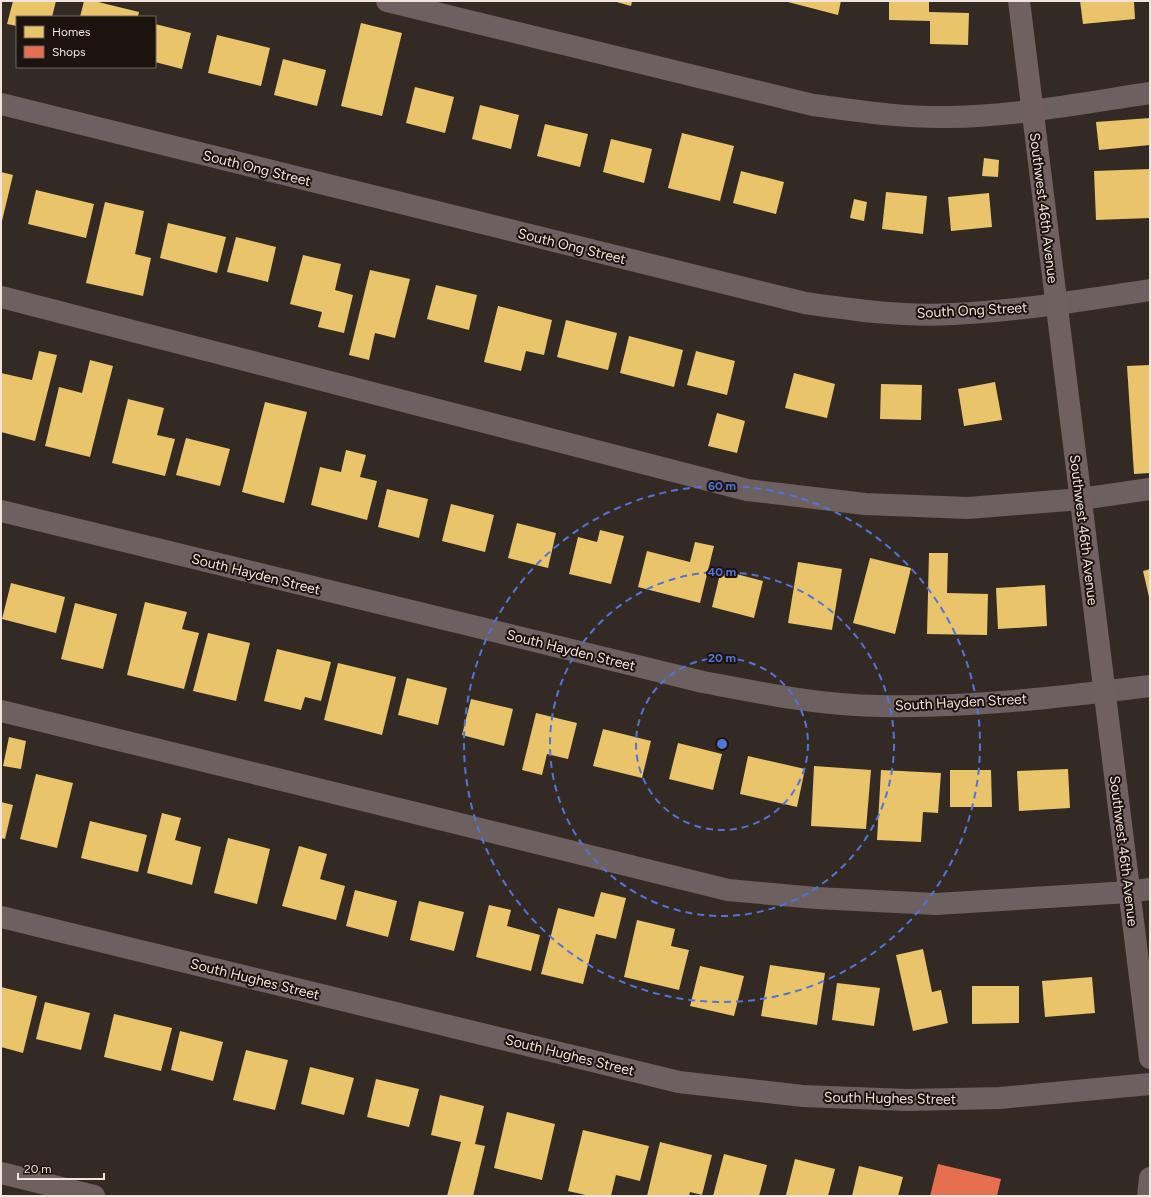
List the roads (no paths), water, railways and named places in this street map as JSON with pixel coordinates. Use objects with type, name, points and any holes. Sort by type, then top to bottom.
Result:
[{"type":"main road","name":"Southwest 46th Avenue","points":[[1019,1],[1105,691],[1140,890],[1150,1058]]},
{"type":"main road","points":[[1,1173],[45,1190],[94,1196]]},
{"type":"main road","points":[[1148,1196],[1150,1178]]},
{"type":"street","points":[[386,1],[813,105],[876,114],[948,117],[1032,110],[1150,93]]},
{"type":"street","name":"South Ong Street","points":[[1,104],[805,303],[883,313],[953,314],[1056,305],[1150,290]]},
{"type":"street","points":[[1,297],[747,490],[865,504],[968,508],[1081,499],[1150,489]]},
{"type":"street","name":"South Hayden Street","points":[[1,512],[703,682],[799,700],[878,706],[948,706],[1150,686]]},
{"type":"street","points":[[1,711],[728,890],[816,898],[936,904],[1140,890]]},
{"type":"street","name":"South Hughes Street","points":[[1,917],[678,1082],[803,1096],[907,1100],[1000,1098],[1150,1084]]}]
